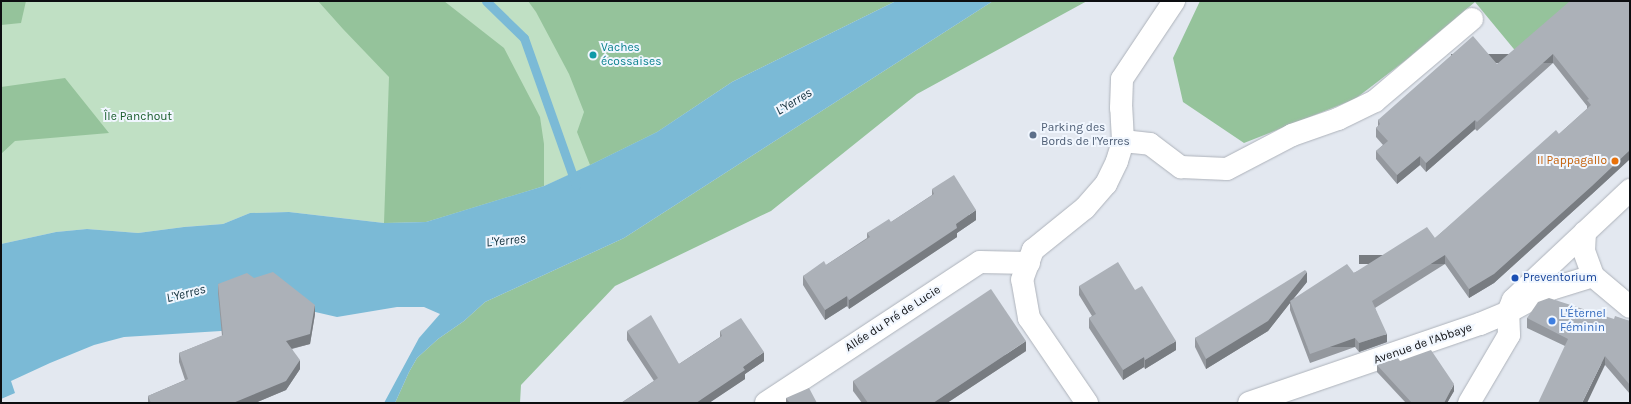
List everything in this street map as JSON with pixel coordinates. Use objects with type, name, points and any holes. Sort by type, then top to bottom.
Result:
[{"type":"street","points":[[1087,403],[1030,318],[1022,280],[1034,250],[1085,208],[1106,184],[1117,161],[1123,141],[1121,108],[1122,79],[1174,1]]},
{"type":"street","points":[[1123,141],[1150,144],[1181,167],[1227,169],[1292,134],[1338,119],[1375,100],[1472,19]]},
{"type":"street","points":[[1469,403],[1509,335],[1508,312],[1513,300],[1630,190]]},
{"type":"street","points":[[1585,232],[1584,251],[1593,276],[1630,307]]},
{"type":"street","name":"Allée du Pré de Lucie","points":[[766,403],[980,262],[1029,263]]},
{"type":"street","name":"Avenue de l'Abbaye","points":[[1249,403],[1480,324],[1508,312],[1551,289],[1593,276]]},
{"type":"green space","name":"Île Panchout","points":[[1,1],[849,1],[640,144],[544,186],[483,206],[426,222],[384,223],[289,212],[250,213],[223,224],[138,233],[87,229],[56,232],[1,244]]},
{"type":"green space","points":[[1,1],[26,1],[21,23],[1,25]]},
{"type":"green space","points":[[318,1],[444,1],[504,48],[540,117],[544,144],[544,186],[426,222],[384,223],[389,77]]},
{"type":"green space","points":[[528,1],[896,1],[732,82],[657,132],[590,165],[577,132],[584,112],[569,74],[536,12]]},
{"type":"green space","points":[[993,1],[1087,1],[917,94],[771,211],[615,286],[521,385],[520,403],[395,403],[417,358],[438,339],[464,321],[485,302],[624,238]]},
{"type":"green space","points":[[1200,1],[1579,1],[1518,54],[1475,2],[1406,60],[1355,99],[1244,143],[1183,102],[1173,58]]},
{"type":"green space","points":[[65,78],[109,133],[15,141],[1,154],[1,87]]},
{"type":"water","name":"L'Yerres","points":[[896,1],[993,1],[624,238],[485,302],[464,321],[438,339],[417,358],[395,403],[384,403],[419,338],[440,314],[424,307],[397,307],[337,317],[311,311],[248,333],[221,331],[124,337],[94,345],[11,381],[15,393],[1,399],[1,244],[56,232],[87,229],[138,233],[223,224],[250,213],[289,212],[384,223],[426,222],[544,186],[590,165],[657,132],[732,82]]},
{"type":"building","points":[[1570,1],[1628,1],[1630,4],[1630,150],[1494,274],[1469,289],[1445,255],[1372,301],[1387,334],[1359,343],[1355,338],[1310,354],[1290,301],[1347,264],[1354,273],[1427,227],[1435,238],[1556,130],[1559,134],[1591,105],[1587,100],[1589,99],[1553,54],[1477,122],[1475,120],[1426,163],[1420,156],[1397,175],[1376,151],[1388,141],[1376,128],[1380,124],[1378,120],[1473,36],[1497,64]]},
{"type":"building","points":[[954,175],[976,210],[956,224],[957,228],[849,300],[847,296],[825,310],[803,276],[824,261],[826,265],[870,237],[867,233],[889,219],[891,222],[934,194],[932,189]]},
{"type":"building","points":[[1118,262],[1135,290],[1142,286],[1176,341],[1145,360],[1144,357],[1123,370],[1089,318],[1096,314],[1079,286]]},
{"type":"building","points":[[1305,270],[1307,272],[1268,321],[1206,359],[1195,338]]},
{"type":"building","points":[[273,272],[315,305],[310,334],[286,341],[300,360],[286,381],[233,403],[151,403],[148,396],[188,379],[179,353],[223,335],[218,284],[247,273],[254,278]]},
{"type":"building","points":[[991,289],[1026,341],[933,403],[868,403],[853,381]]},
{"type":"building","points":[[1549,298],[1614,319],[1615,316],[1630,321],[1630,385],[1605,356],[1582,403],[1538,403],[1568,339],[1527,318],[1538,302]]},
{"type":"building","points":[[651,315],[679,364],[722,336],[720,331],[741,318],[764,352],[743,367],[745,370],[696,403],[621,403],[658,378],[627,331]]},
{"type":"building","points":[[1431,350],[1454,384],[1444,403],[1412,403],[1377,365],[1398,358],[1400,361]]},
{"type":"building","points":[[809,388],[817,403],[790,403],[786,398]]},
{"type":"waterway","points":[[486,1],[524,38],[576,185]]},
{"type":"place","name":"Vaches écossaises","points":[[593,55]]},
{"type":"place","name":"Parking des Bords de l'Yerres","points":[[1033,135]]},
{"type":"place","name":"Il Pappagallo","points":[[1615,161]]},
{"type":"place","name":"Preventorium","points":[[1515,278]]},
{"type":"place","name":"L'Éternel Féminin","points":[[1552,321]]}]
